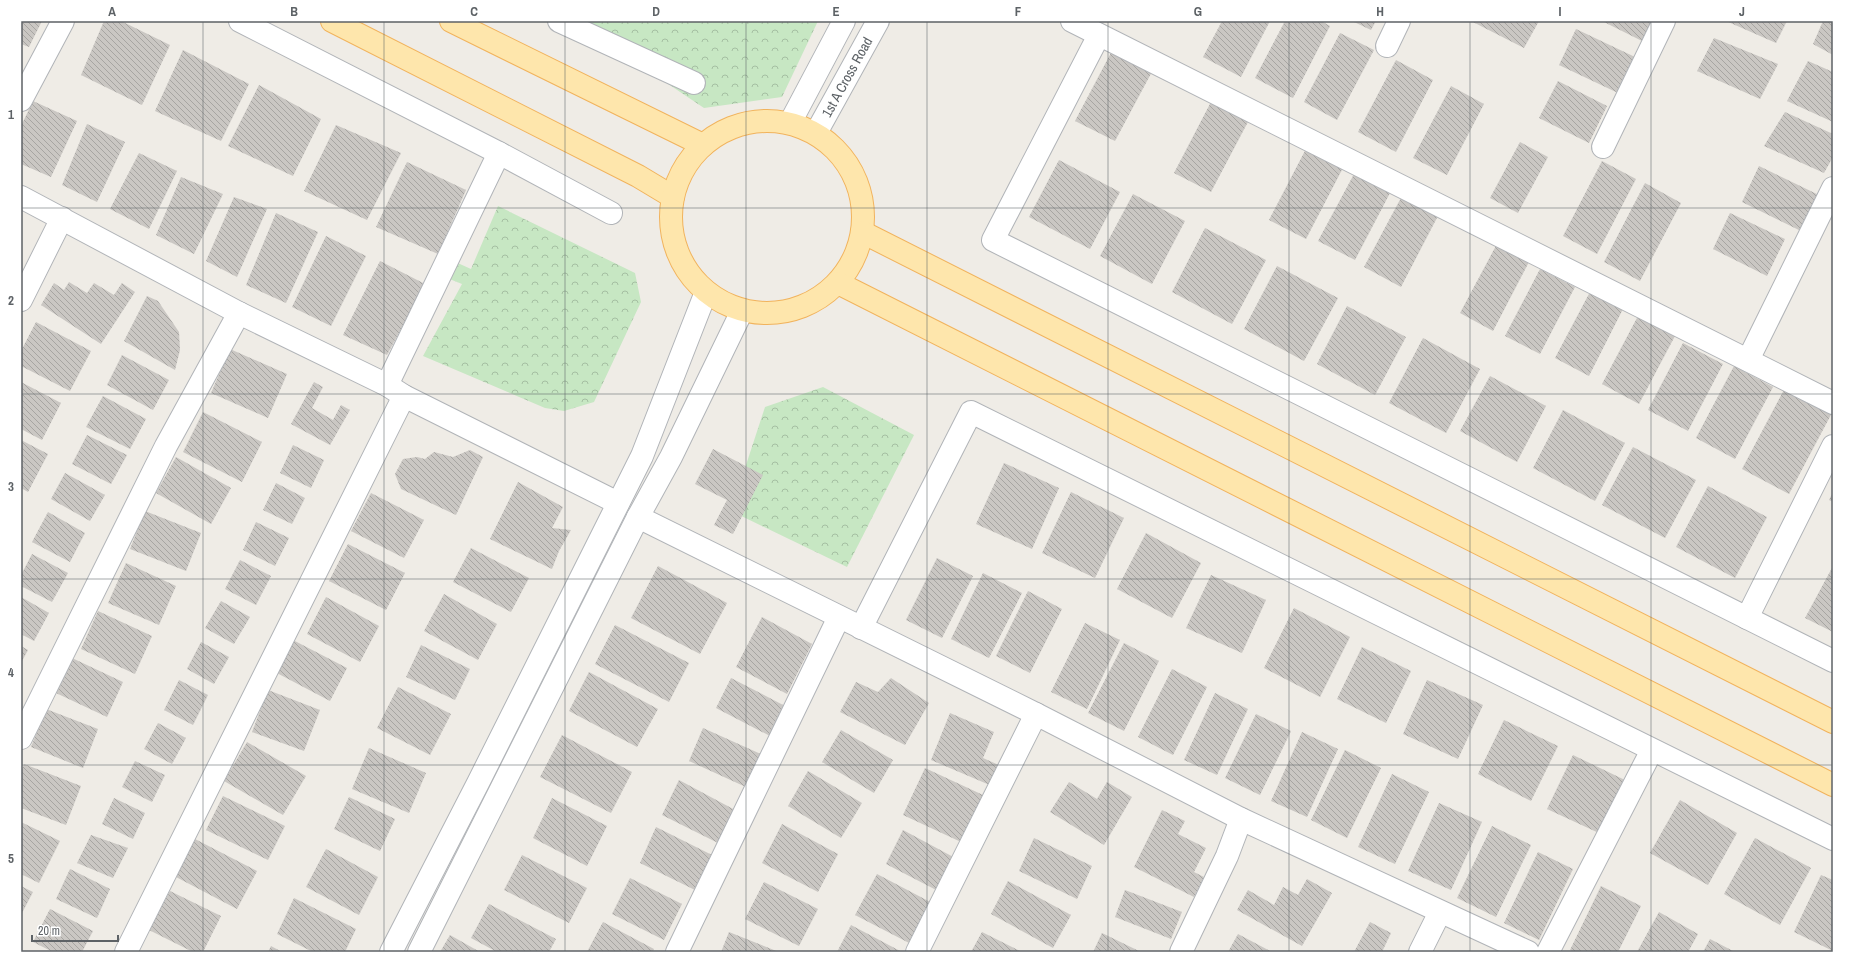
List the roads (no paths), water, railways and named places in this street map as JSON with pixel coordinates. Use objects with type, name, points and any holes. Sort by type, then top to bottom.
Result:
[{"type":"main road","points":[[332,21],[638,176],[673,197]]},
{"type":"main road","points":[[451,21],[703,145]]},
{"type":"main road","points":[[764,120],[790,123],[816,133],[836,150],[855,178],[864,210],[862,232],[854,260],[838,284],[824,296],[794,310],[761,314],[742,311],[727,306],[706,292],[680,260],[671,227],[673,197],[686,166],[703,145],[732,127],[764,120]]},
{"type":"main road","points":[[862,232],[1833,722]]},
{"type":"main road","points":[[838,284],[1833,785]]},
{"type":"street","points":[[21,100],[63,21]]},
{"type":"street","points":[[240,21],[499,153],[611,213]]},
{"type":"street","points":[[559,21],[694,83]]},
{"type":"street","name":"1st A Cross Road","points":[[790,123],[844,21]]},
{"type":"street","name":"1st A Cross Road","points":[[816,133],[878,21]]},
{"type":"street","points":[[1072,21],[1833,403]]},
{"type":"street","points":[[1387,46],[1399,21]]},
{"type":"street","points":[[1603,147],[1664,21]]},
{"type":"street","points":[[1099,34],[993,240],[1833,662]]},
{"type":"street","points":[[126,952],[395,390],[499,153]]},
{"type":"street","points":[[1748,360],[1833,188]]},
{"type":"street","points":[[21,197],[239,313],[618,502]]},
{"type":"street","points":[[21,300],[62,218]]},
{"type":"street","points":[[391,952],[642,456],[706,292]]},
{"type":"street","points":[[419,952],[638,517],[671,457],[742,311]]},
{"type":"street","points":[[21,738],[166,446],[239,313]]},
{"type":"street","points":[[861,628],[971,412],[1833,839]]},
{"type":"street","points":[[1747,618],[1833,446]]},
{"type":"street","points":[[638,517],[1036,714],[1241,819],[1528,952]]},
{"type":"street","points":[[677,952],[839,617]]},
{"type":"street","points":[[561,618],[581,630]]},
{"type":"street","points":[[917,952],[1036,714]]},
{"type":"street","points":[[1548,952],[1652,750]]},
{"type":"street","points":[[1181,952],[1227,856],[1241,819]]},
{"type":"street","points":[[1420,952],[1440,912]]}]
